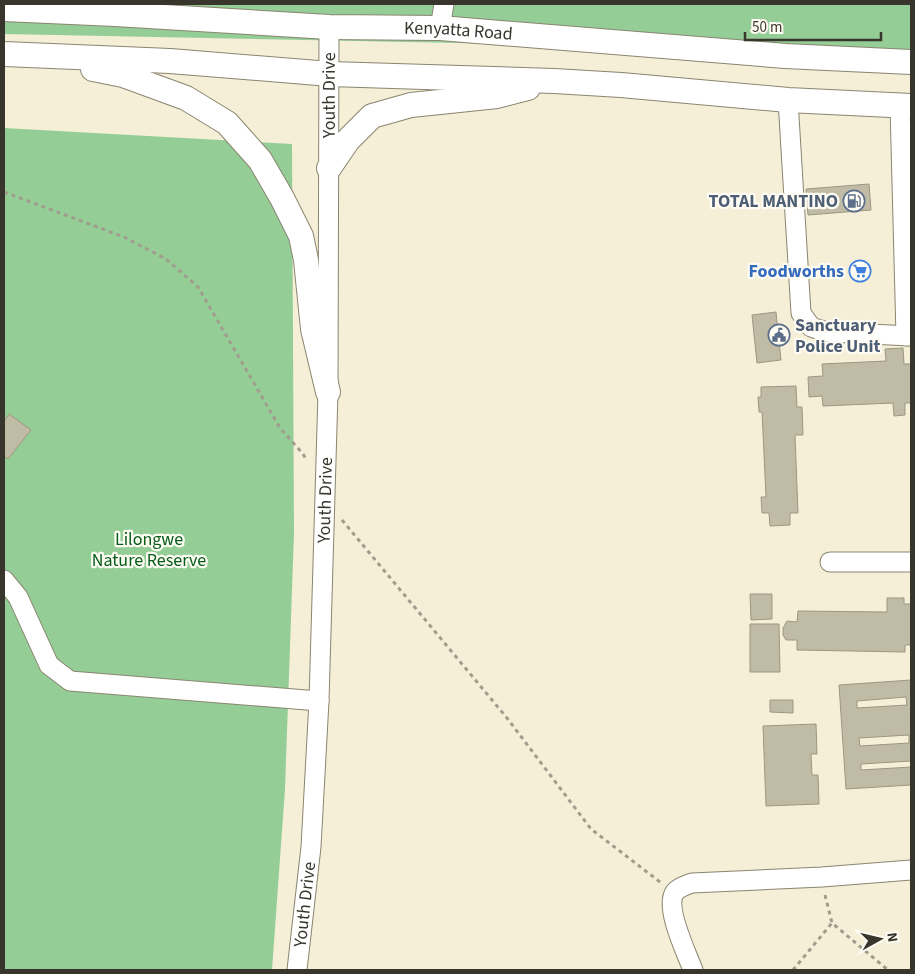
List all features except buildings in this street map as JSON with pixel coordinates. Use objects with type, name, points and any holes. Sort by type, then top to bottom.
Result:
[{"type":"main road","name":"Kenyatta Road","points":[[4,9],[329,28],[440,28],[785,56],[911,62]]},
{"type":"main road","points":[[10,54],[170,61],[330,74],[554,81],[788,100],[906,106]]},
{"type":"main road","points":[[10,54],[123,75],[186,98],[228,123],[260,160],[301,236],[306,260],[313,329],[328,392]]},
{"type":"main road","points":[[329,168],[348,140],[372,116],[411,105],[497,96],[554,81]]},
{"type":"street","points":[[440,28],[444,4]]},
{"type":"street","name":"Youth Drive","points":[[297,970],[311,846],[319,701],[328,392],[329,28]]},
{"type":"street","points":[[788,100],[801,313],[811,327],[827,332],[909,336],[906,106]]},
{"type":"street","points":[[830,562],[911,562]]},
{"type":"street","points":[[4,580],[18,597],[49,665],[70,681],[319,701]]},
{"type":"street","points":[[692,970],[673,915],[672,902],[674,893],[681,887],[692,883],[822,877],[911,870]]},
{"type":"path","points":[[4,192],[124,237],[166,259],[192,282],[198,288],[280,428],[304,454],[311,469]]},
{"type":"path","points":[[325,499],[507,718],[591,829],[674,893]]},
{"type":"path","points":[[822,877],[832,923],[888,970]]},
{"type":"path","points":[[793,970],[832,923]]},
{"type":"green space","points":[[4,4],[911,4],[911,52],[4,34]]},
{"type":"green space","name":"Lilongwe Nature Reserve","points":[[4,128],[292,144],[294,533],[285,789],[272,970],[4,970]]},
{"type":"place","name":"TOTAL MANTINO","points":[[854,201]]},
{"type":"place","name":"Foodworths","points":[[860,271]]},
{"type":"place","name":"Sanctuary Police Unit","points":[[779,335]]}]
